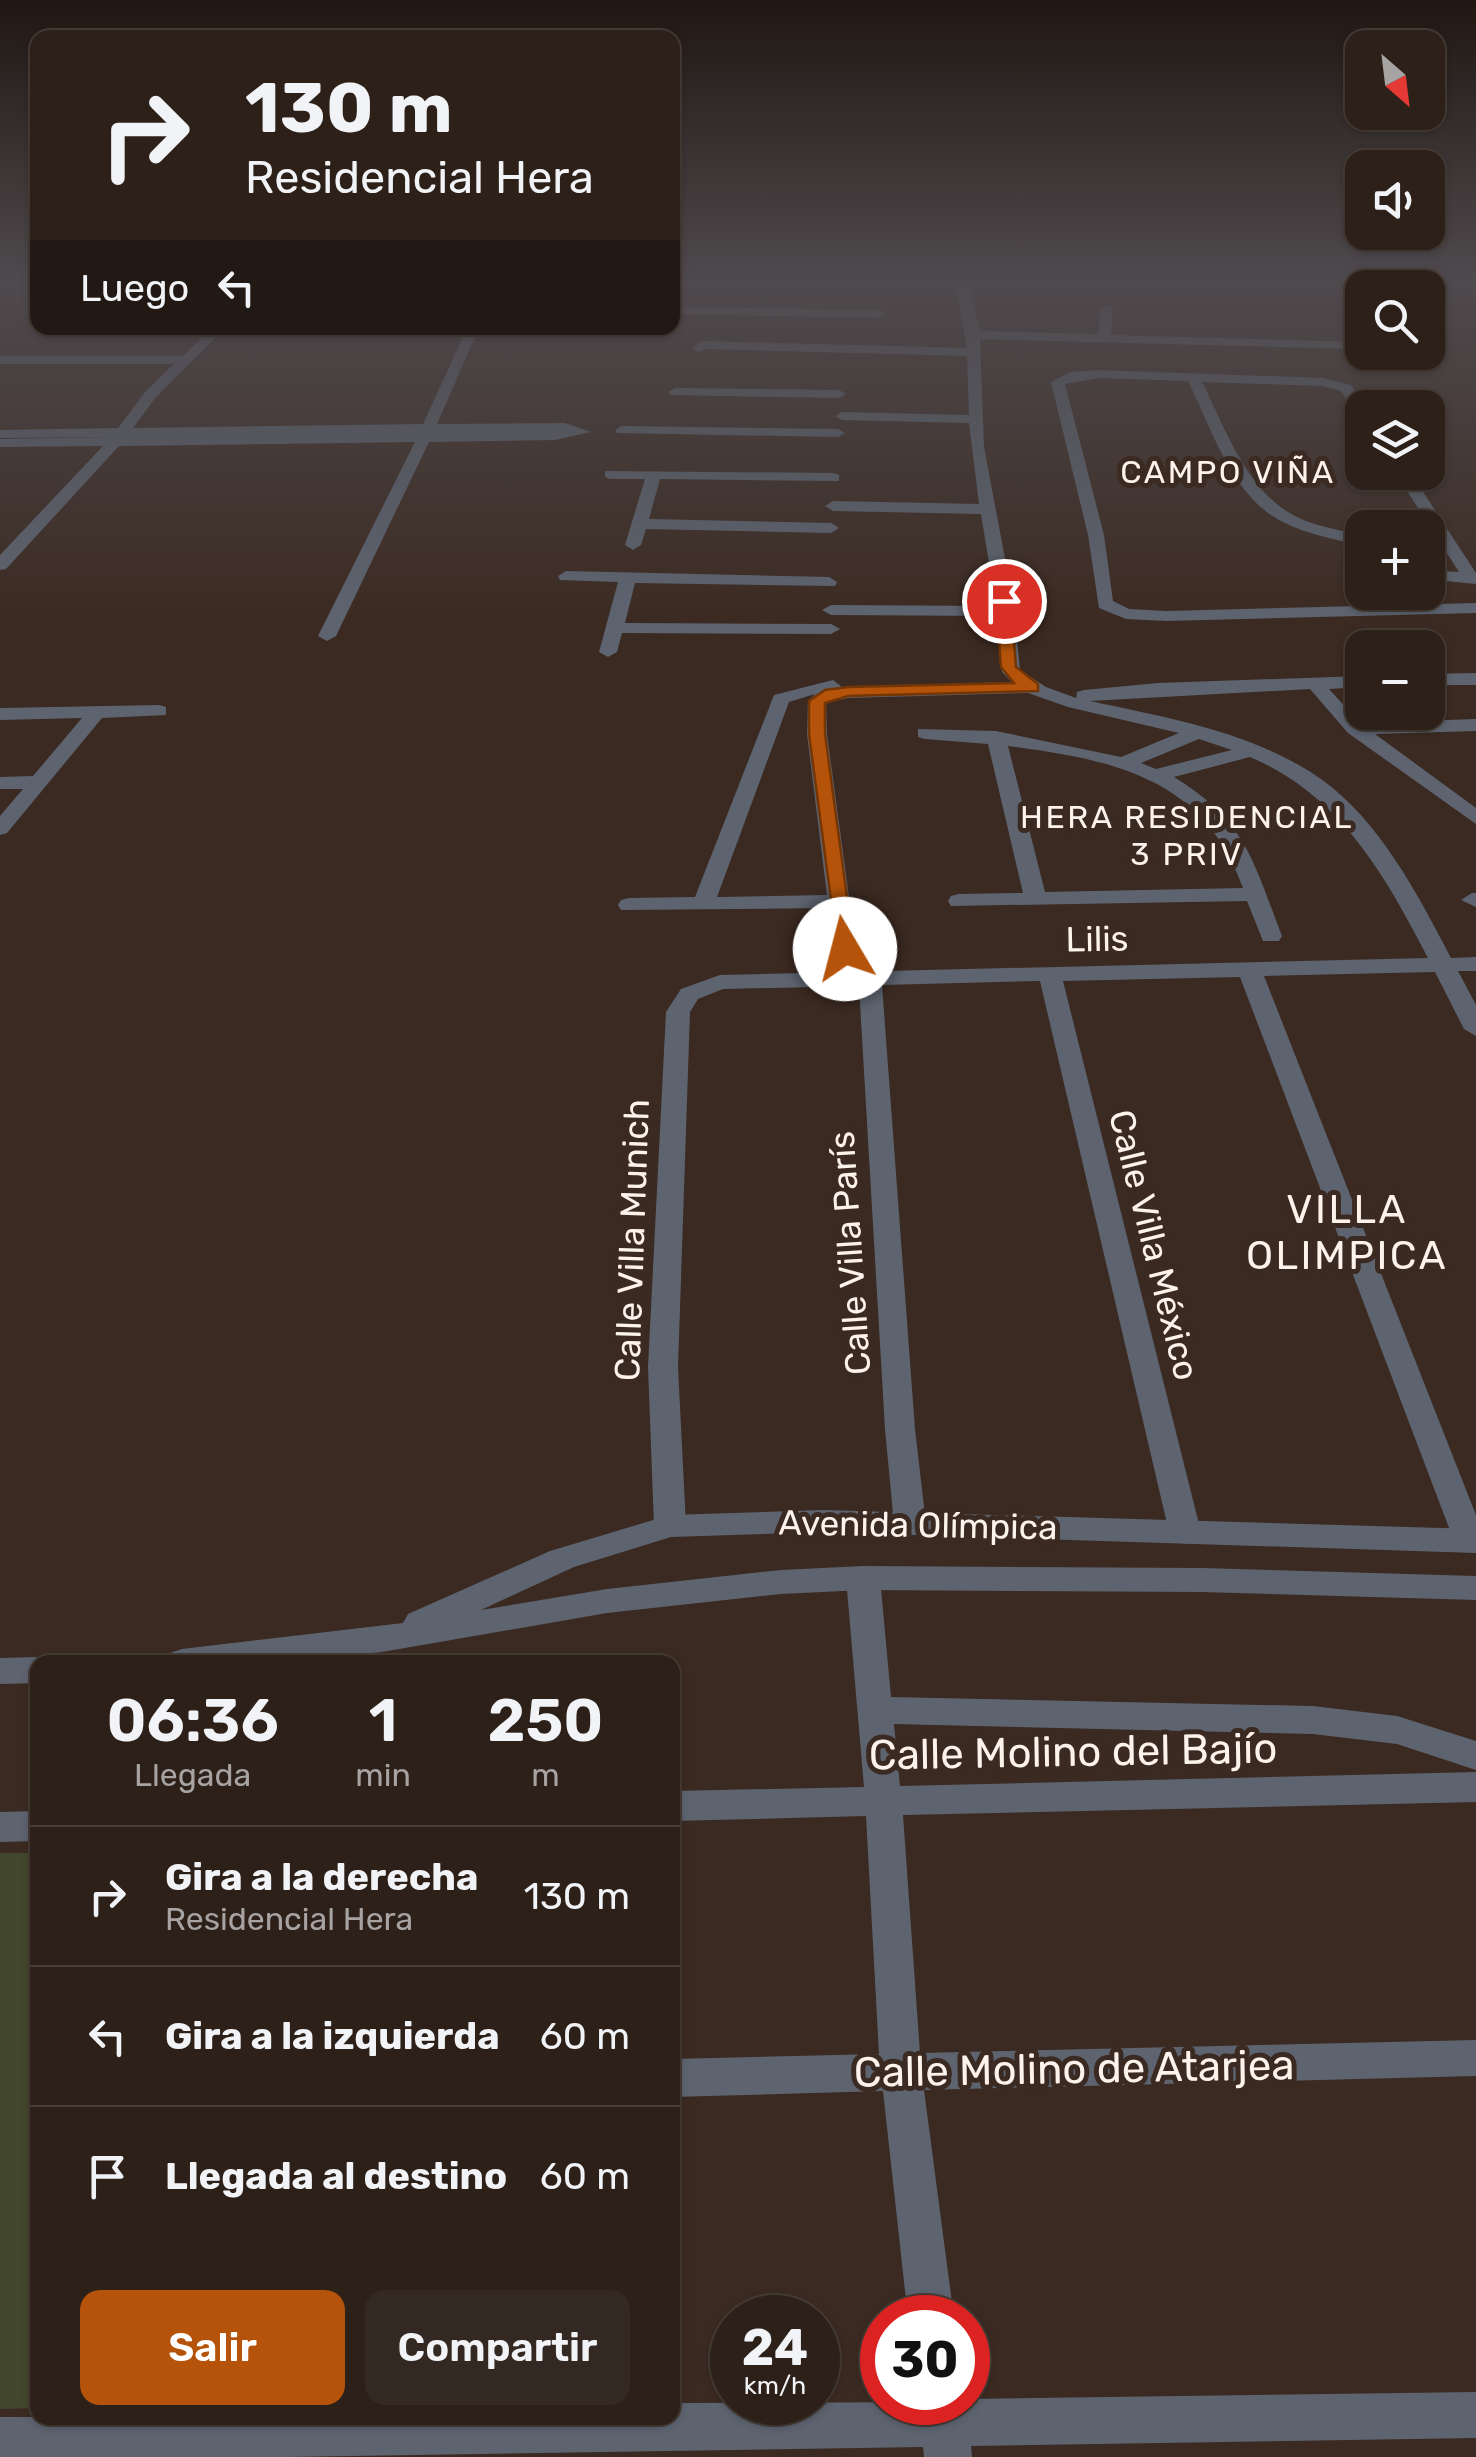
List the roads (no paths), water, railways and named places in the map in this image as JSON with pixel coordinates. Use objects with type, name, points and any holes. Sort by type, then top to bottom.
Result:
[{"type":"street","points":[[0,565],[119,437],[151,395]]},
{"type":"street","points":[[326,636],[408,473],[442,395]]},
{"type":"street","points":[[670,430],[675,395]]},
{"type":"street","points":[[779,395],[975,415]]},
{"type":"street","points":[[974,395],[1004,606],[1008,667],[1026,684]]},
{"type":"street","points":[[1061,395],[1096,534],[1105,604],[1126,614],[1166,616],[1474,602]]},
{"type":"street","points":[[1202,395],[1247,478],[1268,506],[1287,519],[1345,535]]},
{"type":"street","points":[[639,524],[831,536],[840,401]]},
{"type":"street","points":[[0,443],[119,437],[584,432],[565,427],[424,432]]},
{"type":"street","points":[[622,430],[670,430],[988,504]]},
{"type":"street","points":[[0,434],[119,437]]},
{"type":"street","points":[[610,474],[836,470]]},
{"type":"street","points":[[633,546],[654,475]]},
{"type":"street","points":[[1413,490],[1467,578]]},
{"type":"street","points":[[566,576],[628,578],[831,605]]},
{"type":"street","points":[[608,652],[628,578]]},
{"type":"street","points":[[1445,596],[1474,602]]},
{"type":"street","points":[[613,628],[831,605],[1004,606]]},
{"type":"street","points":[[1445,680],[1476,679]]},
{"type":"street","points":[[845,949],[838,901],[784,696],[846,688],[1026,684],[1067,699],[1200,732],[1306,779],[1364,833],[1444,965],[1476,1029]]},
{"type":"street","points":[[1067,699],[1158,689],[1315,684],[1345,687]]},
{"type":"street","points":[[1315,684],[1345,718]]},
{"type":"street","points":[[708,904],[705,892],[793,733],[817,701],[846,688]]},
{"type":"street","points":[[1123,712],[1158,689]]},
{"type":"street","points":[[0,714],[159,711]]},
{"type":"street","points":[[0,830],[96,713]]},
{"type":"street","points":[[1445,723],[1476,725]]},
{"type":"street","points":[[1356,730],[1476,818]]},
{"type":"street","points":[[1121,764],[1200,732]]},
{"type":"street","points":[[925,733],[996,737],[1121,764],[1154,776],[1186,795],[1224,826],[1271,936]]},
{"type":"street","points":[[996,737],[1036,899]]},
{"type":"street","points":[[1154,776],[1250,751]]},
{"type":"street","points":[[0,783],[41,782]]},
{"type":"street","points":[[958,901],[1254,894]]},
{"type":"street","points":[[629,905],[838,901]]},
{"type":"street","name":"Lilis","points":[[720,982],[1476,964]]},
{"type":"street","points":[[1250,971],[1473,1541]]},
{"type":"street","name":"Calle Villa México","points":[[1050,974],[1186,1532]]},
{"type":"street","name":"Calle Villa París","points":[[870,977],[900,1429],[910,1524]]},
{"type":"street","name":"Calle Villa Munich","points":[[670,1526],[664,1367],[678,1012],[689,994],[720,982]]},
{"type":"street","name":"Avenida Olímpica","points":[[382,1639],[562,1559],[670,1526],[805,1521],[1473,1541]]},
{"type":"street","points":[[863,1578],[901,2072],[928,2295]]},
{"type":"street","name":"Avenida Olímpica","points":[[243,1655],[382,1639],[709,1588],[863,1578],[1202,1580],[1476,1588]]},
{"type":"street","points":[[0,1671],[30,1670]]},
{"type":"street","points":[[874,1710],[1330,1722],[1448,1742],[1476,1756]]},
{"type":"street","name":"Calle Molino del Bajío","points":[[680,1806],[1476,1788]]},
{"type":"street","points":[[0,1828],[30,1826]]},
{"type":"street","name":"Calle Molino de Atarjea","points":[[680,2078],[1476,2058]]},
{"type":"street","points":[[454,2425],[945,2428],[1476,2415]]},
{"type":"street","points":[[0,2440],[273,2425]]},
{"type":"district","name":"CAMPO VIÑA","points":[[1228,472]]},
{"type":"district","name":"HERA RESIDENCIAL 3 PRIV","points":[[1187,836]]},
{"type":"district","name":"VILLA OLIMPICA","points":[[1347,1232]]}]
